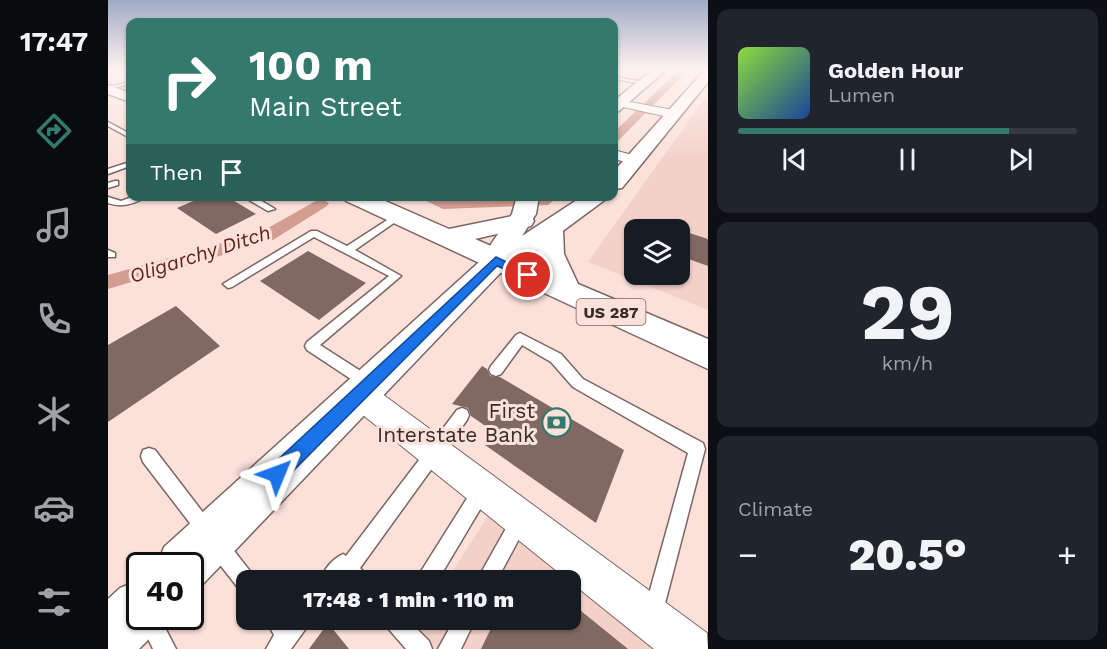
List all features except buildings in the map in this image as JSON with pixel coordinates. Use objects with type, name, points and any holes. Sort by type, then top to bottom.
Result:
[{"type":"main road","points":[[618,178],[685,100]]},
{"type":"main road","name":"US 287","points":[[365,201],[708,355]]},
{"type":"main road","points":[[198,552],[496,261],[550,230],[592,201]]},
{"type":"main road","points":[[496,261],[506,238],[526,208]]},
{"type":"main road","points":[[445,237],[497,228],[526,208]]},
{"type":"main road","points":[[550,230],[547,240],[550,253],[568,292]]},
{"type":"main road","points":[[108,638],[126,621]]},
{"type":"street","points":[[618,104],[673,114]]},
{"type":"street","points":[[618,155],[634,160]]},
{"type":"street","points":[[364,389],[435,452],[691,649]]},
{"type":"lane","points":[[108,124],[126,133]]},
{"type":"lane","points":[[108,172],[126,165]]},
{"type":"lane","points":[[108,199],[115,204],[130,201]]},
{"type":"lane","points":[[256,201],[271,209]]},
{"type":"lane","points":[[348,250],[398,216]]},
{"type":"lane","points":[[228,284],[314,233],[396,276],[311,346],[364,389]]},
{"type":"lane","points":[[496,370],[520,338],[556,358],[578,383],[697,449],[652,619]]},
{"type":"lane","points":[[356,570],[462,415]]},
{"type":"lane","points":[[149,456],[237,570]]},
{"type":"lane","points":[[434,570],[483,489]]},
{"type":"lane","points":[[492,570],[521,518]]},
{"type":"lane","points":[[338,570],[343,564],[348,570]]},
{"type":"lane","points":[[155,630],[165,649]]},
{"type":"lane","points":[[406,630],[421,649]]},
{"type":"lane","points":[[449,649],[459,630]]},
{"type":"shaded area","points":[[704,100],[708,100],[708,310],[646,285],[690,285],[690,219],[624,219],[624,276],[588,262]]},
{"type":"shaded area","points":[[491,511],[562,570],[453,570]]},
{"type":"shaded area","points":[[581,586],[657,649],[403,649],[415,630],[581,630]]},
{"type":"waterway","name":"Oligarchy Ditch","points":[[618,134],[653,100]]},
{"type":"waterway","name":"Oligarchy Ditch","points":[[436,201],[443,204],[522,201]]},
{"type":"waterway","name":"Oligarchy Ditch","points":[[108,282],[267,236],[321,203]]},
{"type":"place","name":"First Interstate Bank","points":[[556,423]]},
{"type":"route","points":[[277,474],[496,261],[528,275]]}]
